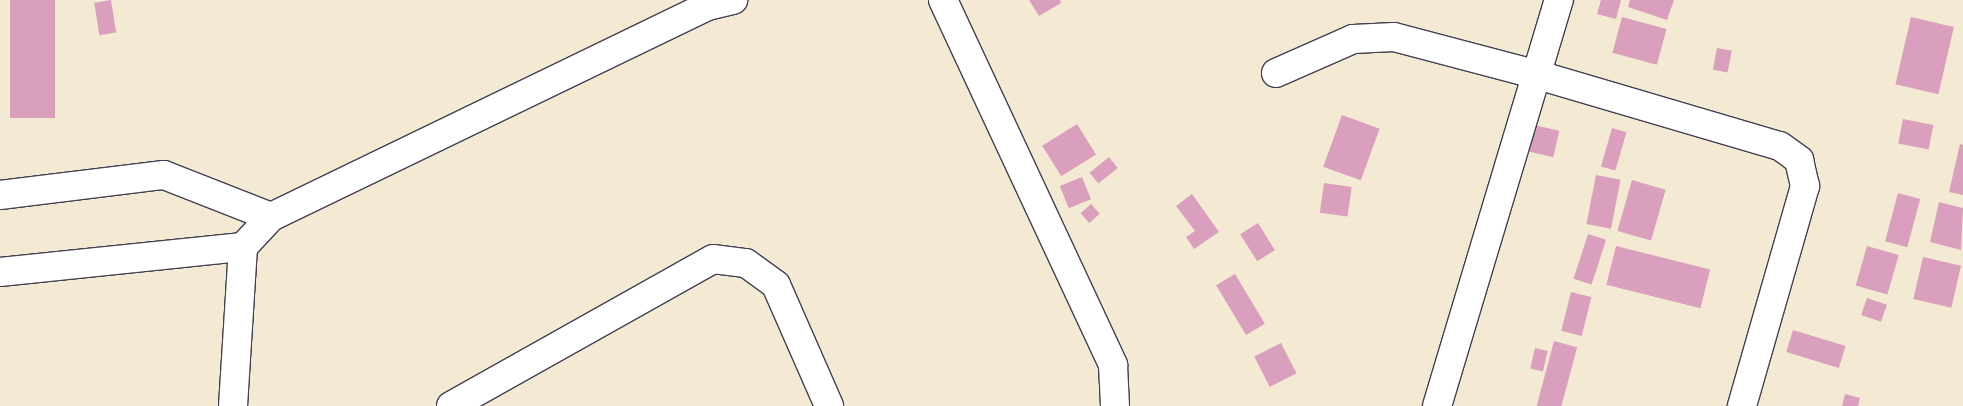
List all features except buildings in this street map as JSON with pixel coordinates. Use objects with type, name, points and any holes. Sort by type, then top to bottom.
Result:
[{"type":"street","points":[[0,272],[243,247],[272,217],[707,6],[733,0]]},
{"type":"street","points":[[943,0],[1113,365],[1115,406]]},
{"type":"street","points":[[1437,406],[1559,0]]},
{"type":"street","points":[[1276,73],[1353,38],[1394,37],[1538,75],[1780,146],[1799,160],[1805,186],[1742,406]]},
{"type":"street","points":[[0,195],[164,175],[272,217]]},
{"type":"street","points":[[234,406],[243,247]]},
{"type":"street","points":[[451,406],[713,259],[746,263],[776,285],[829,406]]}]
